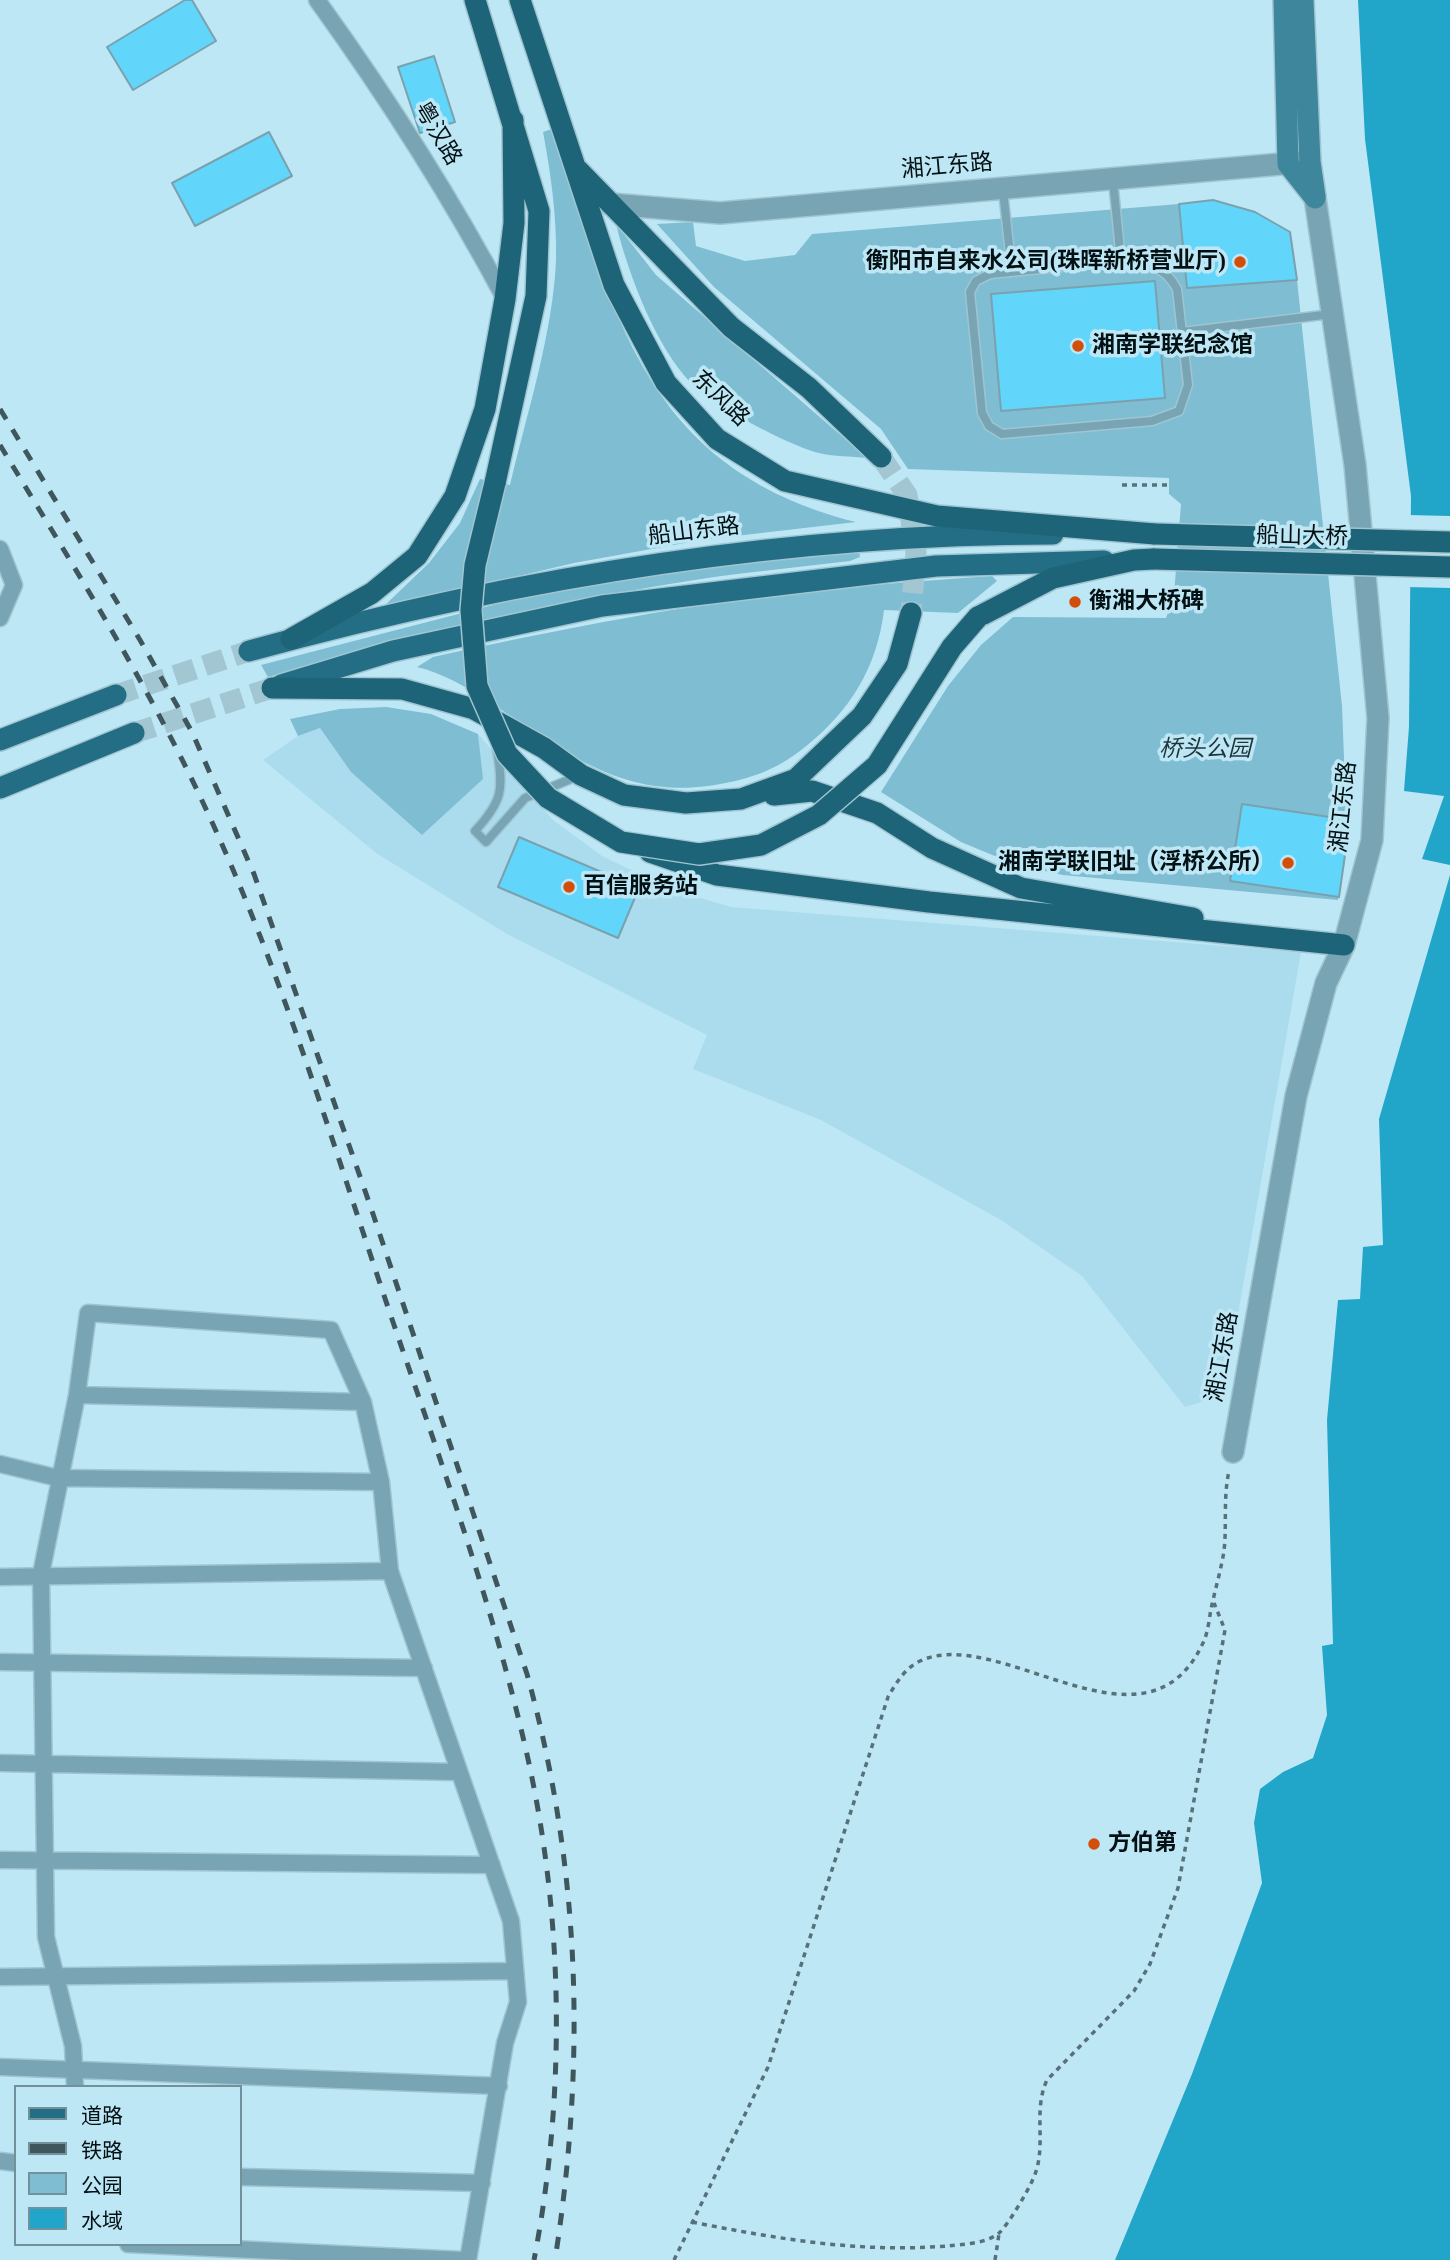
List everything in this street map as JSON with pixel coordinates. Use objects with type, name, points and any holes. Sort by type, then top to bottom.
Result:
[{"type":"highway","points":[[475,0],[539,211],[536,296],[475,565],[471,610],[477,686],[507,754],[515,763],[548,798],[621,842],[717,875],[929,902],[1344,945]]},
{"type":"highway","name":"东风路","points":[[520,0],[614,285],[666,383],[718,439],[785,481],[937,516],[1145,534]]},
{"type":"highway","points":[[291,639],[372,593],[416,556],[455,496],[485,409],[505,299],[514,223],[513,120]]},
{"type":"highway","points":[[572,164],[731,327],[809,388],[881,457]]},
{"type":"highway","name":"船山大桥","points":[[1145,534],[1450,542]]},
{"type":"highway","name":"船山大桥","points":[[621,842],[699,854],[761,845],[818,816],[877,765],[952,647],[978,617],[1053,578],[1144,560],[1450,567]]},
{"type":"highway","points":[[741,799],[796,779],[862,716],[897,664],[911,613]]},
{"type":"highway","points":[[272,688],[402,689],[474,709],[544,748],[581,775],[624,795],[686,803],[812,791],[877,813],[932,848],[1021,888],[1170,912],[1280,938]]},
{"type":"main road","name":"湘江东路","points":[[1284,0],[1299,163],[1315,198]]},
{"type":"main road","name":"湘江东路","points":[[1299,163],[1303,0]]},
{"type":"main road","name":"船山东路","points":[[249,651],[544,581],[712,554],[995,534],[1145,534]]},
{"type":"main road","points":[[272,688],[393,652],[602,606],[936,566],[1144,560]]},
{"type":"main road","points":[[0,740],[116,695]]},
{"type":"main road","points":[[0,788],[134,733]]},
{"type":"street","name":"粤汉路","points":[[317,0],[393,106],[463,220],[505,299]]},
{"type":"street","name":"湘江东路","points":[[610,204],[720,213],[1299,163]]},
{"type":"street","name":"湘江东路","points":[[1233,1452],[1296,1096],[1326,983],[1344,945],[1372,840],[1378,718],[1355,465],[1315,198]]},
{"type":"street","points":[[0,549],[14,585],[0,618]]},
{"type":"street","points":[[75,2085],[73,2046],[46,1937],[41,1574],[77,1395],[88,1313],[331,1331],[363,1402],[381,1482],[390,1571],[511,1921],[518,2002],[505,2043],[482,2183],[466,2260],[170,2246]]},
{"type":"street","points":[[77,1395],[363,1402]]},
{"type":"street","points":[[0,1464],[60,1478],[381,1482]]},
{"type":"street","points":[[0,1577],[41,1574],[390,1571]]},
{"type":"street","points":[[0,1662],[424,1668]]},
{"type":"street","points":[[0,1763],[460,1772]]},
{"type":"street","points":[[0,1860],[492,1865]]},
{"type":"street","points":[[0,1977],[515,1971]]},
{"type":"street","points":[[0,2067],[499,2087]]},
{"type":"street","points":[[242,2176],[482,2183]]},
{"type":"lane","points":[[1113,179],[1121,261]]},
{"type":"lane","points":[[1003,188],[1012,272]]},
{"type":"lane","points":[[1121,261],[1140,261],[1170,275],[1177,289],[1188,385],[1184,402],[1172,415],[1153,421],[1002,434],[989,426],[982,413],[970,292],[976,281],[990,274],[1121,261]]},
{"type":"lane","points":[[1182,332],[1332,314]]},
{"type":"lane","points":[[474,709],[495,739],[501,774],[497,807],[475,831],[486,842],[525,798],[581,775]]},
{"type":"path","points":[[1122,485],[1170,485]]},
{"type":"path","points":[[1119,607],[1169,608]]},
{"type":"path","points":[[674,2260],[768,2067],[888,1697],[901,1676],[919,1662],[942,1655],[972,1657],[1105,1693],[1143,1692],[1167,1687],[1189,1670],[1204,1641],[1224,1551],[1226,1484],[1233,1452]]},
{"type":"path","points":[[995,2260],[999,2234],[1033,2180],[1040,2161],[1040,2104],[1047,2080],[1134,1991],[1150,1964],[1178,1888],[1225,1630],[1213,1601]]},
{"type":"path","points":[[692,2222],[831,2247],[897,2250],[972,2244],[999,2234]]},
{"type":"shaded area","points":[[320,728],[351,772],[482,779],[478,734],[553,820],[602,856],[670,889],[731,907],[1301,952],[1224,1395],[1185,1407],[1082,1276],[1001,1220],[821,1120],[693,1069],[707,1035],[507,934],[376,853],[263,760],[298,736]]},
{"type":"green space","points":[[552,129],[619,320],[647,374],[682,422],[727,464],[784,497],[856,522],[701,540],[574,563],[382,608],[429,563],[460,523],[480,479],[510,485],[545,344],[554,288],[554,212],[543,132]]},
{"type":"green space","name":"桥头公园","points":[[1179,204],[1187,288],[1297,280],[1342,706],[1345,784],[1350,820],[1338,900],[1063,875],[1014,864],[961,842],[881,792],[948,686],[981,645],[1013,617],[1166,618],[1174,595],[1181,504],[1169,494],[1169,478],[908,469],[881,429],[714,287],[657,224],[693,222],[696,246],[745,261],[795,255],[812,234]]},
{"type":"green space","points":[[616,224],[656,275],[867,458],[825,454],[789,442],[752,424],[692,384],[667,351],[645,309]]},
{"type":"green space","points":[[859,551],[860,557],[850,561],[698,579],[573,602],[420,637],[268,677],[261,665],[555,589],[674,568]]},
{"type":"green space","points":[[992,576],[997,581],[958,613],[884,610],[868,669],[859,687],[835,719],[783,763],[760,774],[722,784],[675,788],[617,777],[565,751],[462,685],[417,667],[433,657],[675,610],[773,595]]},
{"type":"green space","points":[[386,707],[431,714],[478,734],[483,779],[422,835],[351,772],[320,728],[298,736],[290,719],[340,709]]},
{"type":"water","points":[[1358,0],[1450,0],[1450,865],[1422,859],[1444,796],[1404,791],[1409,727],[1411,496],[1365,139]]},
{"type":"water","points":[[1450,875],[1450,2260],[1115,2260],[1192,2074],[1262,1883],[1254,1823],[1260,1789],[1283,1772],[1313,1758],[1327,1715],[1322,1646],[1333,1644],[1327,1420],[1338,1300],[1360,1299],[1363,1247],[1383,1245],[1379,1119]]},
{"type":"pier","points":[[1408,515],[1450,516],[1450,588],[1407,587]]},
{"type":"building","points":[[185,0],[192,0],[216,41],[133,90],[107,47]]},
{"type":"building","points":[[434,56],[455,122],[420,133],[398,67]]},
{"type":"building","points":[[269,132],[292,176],[195,226],[172,183]]},
{"type":"building","name":"衡阳市自来水公司(珠晖新桥营业厅)","points":[[1213,200],[1255,212],[1290,232],[1297,280],[1187,288],[1179,204]]},
{"type":"building","name":"湘南学联纪念馆","points":[[1155,281],[1165,398],[1001,411],[991,294]]},
{"type":"building","name":"湘南学联旧址（浮桥公所）","points":[[1242,804],[1350,820],[1339,897],[1230,881]]},
{"type":"building","name":"百信服务站","points":[[519,837],[639,888],[618,938],[498,887]]},
{"type":"tunnel","points":[[881,457],[907,495],[916,552],[911,613]]},
{"type":"tunnel","points":[[116,695],[249,651]]},
{"type":"tunnel","points":[[134,733],[272,688]]},
{"type":"railway","points":[[0,409],[140,640],[192,732],[254,874],[370,1205],[527,1674],[559,1820],[573,1966],[571,2112],[555,2260]]},
{"type":"railway","points":[[0,445],[159,714],[233,870],[307,1063],[448,1483],[498,1643],[513,1696],[539,1813],[554,1941],[556,2069],[552,2134],[534,2260]]},
{"type":"place","name":"衡阳市自来水公司(珠晖新桥营业厅)","points":[[1240,262]]},
{"type":"place","name":"湘南学联纪念馆","points":[[1078,346]]},
{"type":"place","name":"衡湘大桥碑","points":[[1075,602]]},
{"type":"place","name":"湘南学联旧址（浮桥公所）","points":[[1288,863]]},
{"type":"place","name":"百信服务站","points":[[569,887]]},
{"type":"place","name":"方伯第","points":[[1094,1844]]}]
